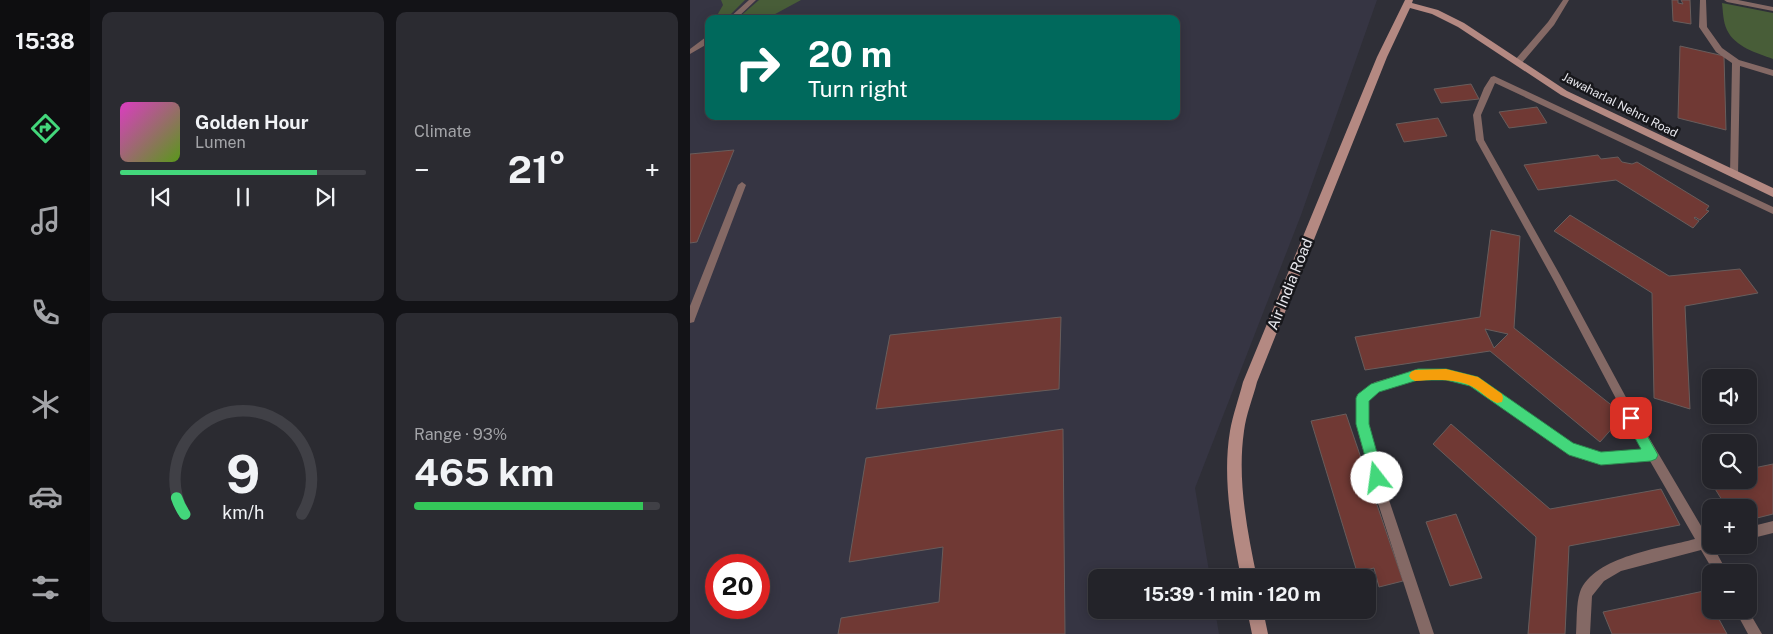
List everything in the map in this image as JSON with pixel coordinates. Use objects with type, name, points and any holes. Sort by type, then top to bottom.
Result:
[{"type":"street","name":"Jawaharlal Nehru Road","points":[[1408,2],[1435,12],[1461,25],[1564,93],[1773,193]]},
{"type":"street","name":"Air India Road","points":[[1248,569],[1239,512],[1236,464],[1237,430],[1250,382],[1382,57],[1408,2]]},
{"type":"street","points":[[1257,619],[1260,634]]},
{"type":"lane","points":[[735,15],[753,0]]},
{"type":"lane","points":[[1518,62],[1551,23],[1566,0]]},
{"type":"lane","points":[[1703,0],[1703,27],[1719,50],[1736,62],[1773,73]]},
{"type":"lane","points":[[1727,0],[1773,9]]},
{"type":"lane","points":[[690,52],[705,42]]},
{"type":"lane","points":[[1734,175],[1736,62]]},
{"type":"lane","points":[[1702,533],[1651,455],[1557,278],[1480,140],[1477,115],[1488,88],[1494,79],[1773,211]]},
{"type":"lane","points":[[690,319],[742,185]]},
{"type":"lane","points":[[1427,634],[1382,497],[1362,424],[1362,398],[1375,388],[1418,375],[1446,374],[1474,381],[1569,449],[1601,458],[1651,455]]},
{"type":"lane","points":[[1757,531],[1773,527]]},
{"type":"lane","points":[[1583,634],[1586,594],[1600,577],[1618,565],[1702,544]]},
{"type":"lane","points":[[1746,619],[1755,634]]},
{"type":"shaded area","points":[[690,0],[1377,0],[1301,215],[1195,488],[1209,569],[1088,569],[1088,619],[1216,619],[1219,634],[690,634]]},
{"type":"green space","points":[[721,0],[745,0],[730,15],[717,15],[723,5]]},
{"type":"green space","points":[[759,0],[801,0],[773,15],[742,15]]},
{"type":"green space","points":[[1722,3],[1773,13],[1773,59],[1747,49],[1735,41],[1727,30],[1723,17]]},
{"type":"building","points":[[1672,0],[1678,0],[1678,3],[1683,4],[1681,0],[1690,0],[1691,24],[1673,21]]},
{"type":"building","points":[[1680,46],[1724,56],[1726,130],[1678,118]]},
{"type":"building","points":[[1471,84],[1479,99],[1441,103],[1434,89]]},
{"type":"building","points":[[1537,107],[1547,123],[1509,128],[1499,112]]},
{"type":"building","points":[[1438,118],[1447,136],[1404,142],[1396,124]]},
{"type":"building","points":[[734,150],[697,242],[690,243],[690,154]]},
{"type":"building","points":[[1598,155],[1601,159],[1618,157],[1622,162],[1632,164],[1637,162],[1709,206],[1706,210],[1709,211],[1700,220],[1694,218],[1699,221],[1693,228],[1616,180],[1538,190],[1524,165]]},
{"type":"building","points":[[1570,215],[1669,276],[1740,269],[1758,293],[1685,306],[1690,409],[1654,398],[1652,293],[1554,231]]},
{"type":"building","points":[[1491,230],[1520,236],[1514,328],[1624,415],[1600,442],[1490,351],[1365,370],[1355,337],[1480,317]],"holes":[[[1485,329],[1508,334],[1494,348]]]},
{"type":"building","points":[[1061,317],[1059,389],[876,409],[890,335]]},
{"type":"building","points":[[1346,414],[1403,581],[1379,587],[1376,569],[1356,569],[1311,421]]},
{"type":"building","points":[[1451,424],[1550,509],[1661,489],[1680,525],[1569,546],[1565,634],[1528,634],[1536,537],[1433,444]]},
{"type":"building","points":[[1063,429],[1065,634],[838,634],[841,618],[939,602],[943,547],[849,562],[866,458]]},
{"type":"building","points":[[1773,464],[1773,514],[1757,518],[1757,499],[1721,499],[1715,489],[1757,489],[1757,467]]},
{"type":"building","points":[[1456,514],[1482,578],[1450,586],[1426,522]]},
{"type":"building","points":[[1702,591],[1702,619],[1719,619],[1727,634],[1612,634],[1603,612]]},
{"type":"slow traffic","points":[[1415,376],[1446,374],[1474,381],[1497,398]]},
{"type":"route","points":[[1377,478],[1362,424],[1362,398],[1375,388],[1418,375],[1446,374],[1474,381],[1569,449],[1601,458],[1651,455],[1631,418]]}]
